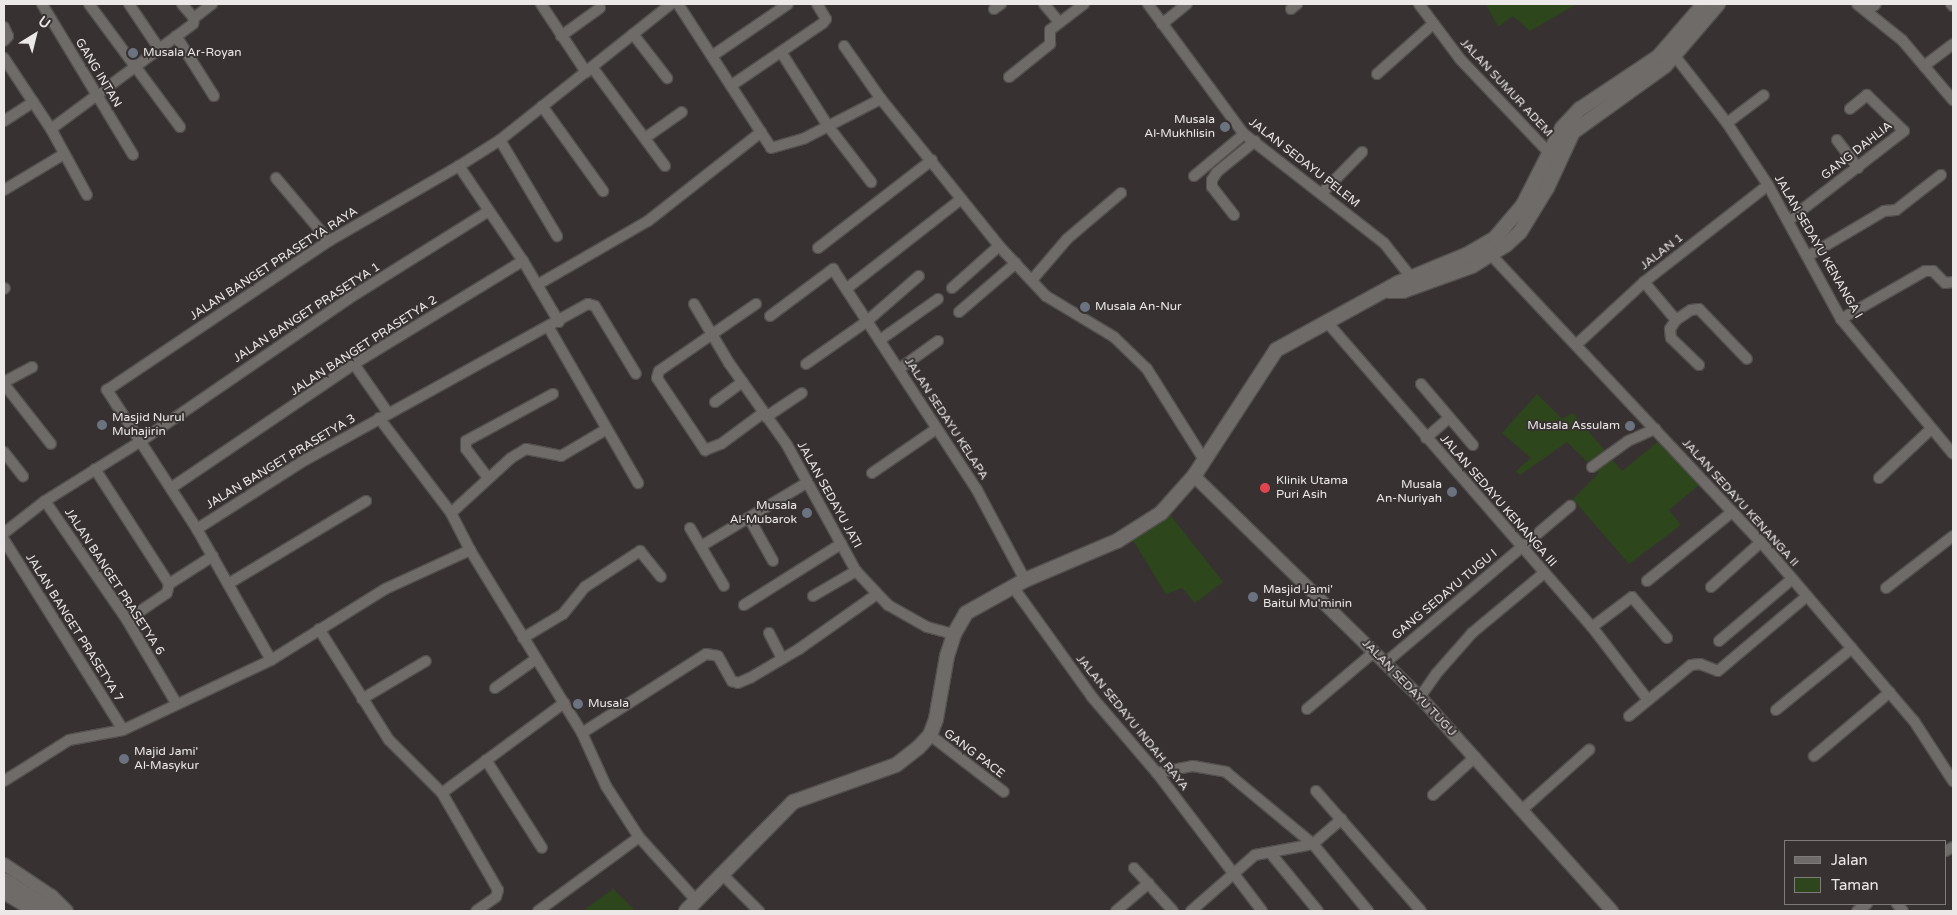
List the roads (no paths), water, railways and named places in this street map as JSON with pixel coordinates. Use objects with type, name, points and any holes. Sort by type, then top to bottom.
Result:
[{"type":"main road","points":[[686,911],[721,873],[793,802],[896,765],[930,735],[936,719],[954,634],[975,606],[1019,583],[1088,555],[1139,528],[1161,513],[1194,476],[1276,350],[1326,321],[1389,291],[1469,260],[1492,256],[1515,228],[1554,158],[1573,132],[1602,108],[1648,80],[1671,52],[1704,4]]},
{"type":"main road","points":[[1671,52],[1718,4]]},
{"type":"main road","points":[[1469,260],[1484,246],[1515,228]]},
{"type":"main road","points":[[4,880],[34,904],[52,911]]},
{"type":"street","name":"GANG INTAN","points":[[42,4],[133,155]]},
{"type":"street","points":[[90,4],[133,66],[180,127]]},
{"type":"street","points":[[129,4],[158,47]]},
{"type":"street","points":[[182,4],[194,18]]},
{"type":"street","points":[[51,129],[97,97],[158,47],[193,24],[194,18],[212,4]]},
{"type":"street","points":[[541,4],[561,36],[645,138],[665,166]]},
{"type":"street","name":"JALAN BANGET PRASETYA RAYA","points":[[141,441],[107,390],[329,241],[459,166],[500,140],[671,4]]},
{"type":"street","points":[[678,4],[732,85],[759,134],[771,148],[805,138],[881,99]]},
{"type":"street","points":[[712,56],[788,4]]},
{"type":"street","points":[[732,85],[823,23],[825,16],[817,4]]},
{"type":"street","points":[[1044,4],[1059,22]]},
{"type":"street","points":[[1008,77],[1050,44],[1047,34],[1059,22],[1084,4]]},
{"type":"street","name":"JALAN SEDAYU PELEM","points":[[1148,4],[1244,134],[1323,192],[1384,243],[1414,282]]},
{"type":"street","points":[[1162,24],[1187,4]]},
{"type":"street","name":"JALAN SUMUR ADEM","points":[[1419,4],[1460,59],[1554,158]]},
{"type":"street","points":[[1857,4],[1902,40],[1953,100]]},
{"type":"street","points":[[1867,11],[1876,4]]},
{"type":"street","points":[[561,36],[600,8]]},
{"type":"street","points":[[1377,74],[1433,24]]},
{"type":"street","points":[[4,27],[8,36],[4,42]]},
{"type":"street","points":[[633,34],[667,78]]},
{"type":"street","points":[[176,36],[214,96]]},
{"type":"street","points":[[1924,66],[1953,44]]},
{"type":"street","points":[[844,46],[881,99],[932,160],[999,246],[1053,302],[1101,328],[1131,352],[1147,369],[1204,460]]},
{"type":"street","points":[[781,52],[828,126],[871,182]]},
{"type":"street","name":"JALAN SEDAYU KENANGA I","points":[[1671,52],[1727,122],[1790,219],[1841,319],[1931,429],[1952,449]]},
{"type":"street","points":[[4,58],[51,129],[87,195]]},
{"type":"street","points":[[1727,122],[1764,95]]},
{"type":"street","name":"GANG DAHLIA","points":[[1790,219],[1858,168],[1904,130],[1867,95],[1850,109]]},
{"type":"street","points":[[4,120],[33,102]]},
{"type":"street","points":[[542,106],[602,191]]},
{"type":"street","points":[[645,138],[682,112]]},
{"type":"street","points":[[538,285],[648,221],[759,134]]},
{"type":"street","points":[[1194,176],[1244,134]]},
{"type":"street","points":[[500,140],[557,236]]},
{"type":"street","points":[[1837,140],[1858,168]]},
{"type":"street","points":[[1234,215],[1212,187],[1212,180],[1217,172],[1255,141]]},
{"type":"street","points":[[1323,192],[1362,152]]},
{"type":"street","points":[[4,190],[64,154]]},
{"type":"street","points":[[818,248],[932,160]]},
{"type":"street","points":[[459,166],[523,261],[559,322]]},
{"type":"street","points":[[1808,256],[1884,211],[1896,210],[1942,175]]},
{"type":"street","points":[[276,178],[329,241]]},
{"type":"street","name":"JALAN 1","points":[[1576,345],[1644,282],[1768,185]]},
{"type":"street","points":[[1032,280],[1066,238],[1121,193]]},
{"type":"street","points":[[846,289],[961,199]]},
{"type":"street","name":"JALAN BANGET PRASETYA 1","points":[[4,533],[45,501],[141,441],[348,299],[489,211]]},
{"type":"street","points":[[952,288],[999,246]]},
{"type":"street","name":"JALAN SEDAYU KENANGA II","points":[[1492,256],[1761,542],[1890,692],[1953,781]]},
{"type":"street","name":"JALAN BANGET PRASETYA 2","points":[[171,488],[354,364],[523,261]]},
{"type":"street","points":[[959,312],[1016,263]]},
{"type":"street","name":"JALAN SEDAYU KELAPA","points":[[770,316],[833,269],[977,490],[1019,583]]},
{"type":"street","points":[[1841,319],[1925,271],[1933,271],[1949,284],[1953,282]]},
{"type":"street","points":[[806,364],[866,322],[919,276]]},
{"type":"street","points":[[1644,282],[1676,320]]},
{"type":"street","points":[[880,340],[938,299]]},
{"type":"street","name":"JALAN BANGET PRASETYA 3","points":[[197,529],[305,460],[549,328],[588,304],[595,306],[636,374]]},
{"type":"street","name":"JALAN SEDAYU JATI","points":[[694,304],[808,482],[856,571],[888,605],[927,626],[954,634]]},
{"type":"street","points":[[756,304],[657,374],[701,448],[709,450],[802,393]]},
{"type":"street","points":[[1699,365],[1671,338],[1670,329],[1676,320],[1691,310],[1699,309],[1747,359]]},
{"type":"street","name":"JALAN SEDAYU KENANGA III","points":[[1326,321],[1592,627],[1648,700]]},
{"type":"street","points":[[549,328],[638,483]]},
{"type":"street","points":[[899,369],[938,341]]},
{"type":"street","points":[[354,364],[384,416],[451,512],[470,550],[582,733],[606,786],[639,837],[696,900]]},
{"type":"street","points":[[32,367],[4,383],[50,444]]},
{"type":"street","points":[[715,402],[743,382]]},
{"type":"street","points":[[1421,384],[1472,445]]},
{"type":"street","points":[[488,478],[466,449],[466,441],[553,394]]},
{"type":"street","points":[[1426,438],[1449,418]]},
{"type":"street","points":[[451,512],[488,478],[526,449],[561,456],[607,429]]},
{"type":"street","points":[[872,473],[936,429]]},
{"type":"street","points":[[1592,467],[1628,441],[1654,429]]},
{"type":"street","points":[[1879,478],[1931,429]]},
{"type":"street","points":[[141,441],[197,529],[271,660]]},
{"type":"street","points":[[4,452],[23,476]]},
{"type":"street","points":[[95,469],[169,584]]},
{"type":"street","name":"JALAN SEDAYU TUGU","points":[[1194,476],[1420,697],[1523,809],[1612,911]]},
{"type":"street","points":[[703,545],[808,482]]},
{"type":"street","name":"JALAN BANGET PRASETYA 6","points":[[45,501],[127,620],[176,703]]},
{"type":"street","points":[[228,584],[366,501]]},
{"type":"street","name":"GANG SEDAYU TUGU I","points":[[1385,663],[1570,506]]},
{"type":"street","points":[[1646,581],[1732,512]]},
{"type":"street","points":[[748,518],[773,562]]},
{"type":"street","points":[[690,528],[703,545],[724,586]]},
{"type":"street","points":[[1886,588],[1953,536]]},
{"type":"street","name":"JALAN BANGET PRASETYA 7","points":[[4,540],[122,730]]},
{"type":"street","points":[[1711,587],[1761,542]]},
{"type":"street","points":[[744,605],[841,544]]},
{"type":"street","points":[[4,781],[69,740],[122,730],[271,660],[385,589],[470,550]]},
{"type":"street","points":[[523,638],[562,614],[585,587],[640,551],[661,577]]},
{"type":"street","points":[[127,620],[167,593],[169,584],[212,556]]},
{"type":"street","points":[[814,596],[856,571]]},
{"type":"street","points":[[1420,697],[1436,674],[1472,633],[1544,573]]},
{"type":"street","points":[[1719,641],[1792,579]]},
{"type":"street","name":"JALAN SEDAYU INDAH RAYA","points":[[1019,583],[1092,697],[1157,773],[1232,875],[1262,911]]},
{"type":"street","points":[[582,733],[706,654],[718,656],[729,679],[735,683],[750,678],[782,659],[877,594]]},
{"type":"street","points":[[1592,627],[1632,596],[1667,638]]},
{"type":"street","points":[[1629,716],[1691,666],[1700,664],[1718,671],[1807,596]]},
{"type":"street","points":[[319,629],[389,740],[442,793],[498,890],[496,897],[476,911]]},
{"type":"street","points":[[769,632],[782,659]]},
{"type":"street","points":[[1776,710],[1852,648]]},
{"type":"street","points":[[1307,709],[1374,652]]},
{"type":"street","points":[[495,688],[536,659]]},
{"type":"street","points":[[362,698],[426,662]]},
{"type":"street","points":[[1814,756],[1890,692]]},
{"type":"street","points":[[442,793],[564,703]]},
{"type":"street","name":"GANG PACE","points":[[930,735],[1004,792]]},
{"type":"street","points":[[1523,809],[1589,750]]},
{"type":"street","points":[[1433,795],[1475,757]]},
{"type":"street","points":[[486,760],[542,848]]},
{"type":"street","points":[[1157,773],[1192,766],[1226,772],[1313,844],[1368,911]]},
{"type":"street","points":[[1316,791],[1421,911]]},
{"type":"street","points":[[1195,910],[1255,855],[1272,854],[1313,844],[1342,819]]},
{"type":"street","points":[[538,911],[639,837]]},
{"type":"street","points":[[1272,854],[1318,911]]},
{"type":"street","points":[[4,864],[52,896],[67,911]]},
{"type":"street","points":[[1134,868],[1173,911]]},
{"type":"street","points":[[721,873],[760,911]]},
{"type":"street","points":[[1116,911],[1149,883]]},
{"type":"street","points":[[4,893],[34,904]]},
{"type":"place","name":"Musala Ar-Royan","points":[[133,53]]},
{"type":"place","name":"Musala Al-Mukhlisin","points":[[1225,127]]},
{"type":"place","name":"Musala An-Nur","points":[[1085,307]]},
{"type":"place","name":"Masjid Nurul Muhajirin","points":[[102,425]]},
{"type":"place","name":"Musala Assulam","points":[[1630,426]]},
{"type":"place","name":"Klinik Utama Puri Asih","points":[[1265,488]]},
{"type":"place","name":"Musala An-Nuriyah","points":[[1452,492]]},
{"type":"place","name":"Musala Al-Mubarok","points":[[807,513]]},
{"type":"place","name":"Masjid Jami' Baitul Mu'minin","points":[[1253,597]]},
{"type":"place","name":"Musala","points":[[578,704]]},
{"type":"place","name":"Majid Jami' Al-Masykur","points":[[124,759]]}]
